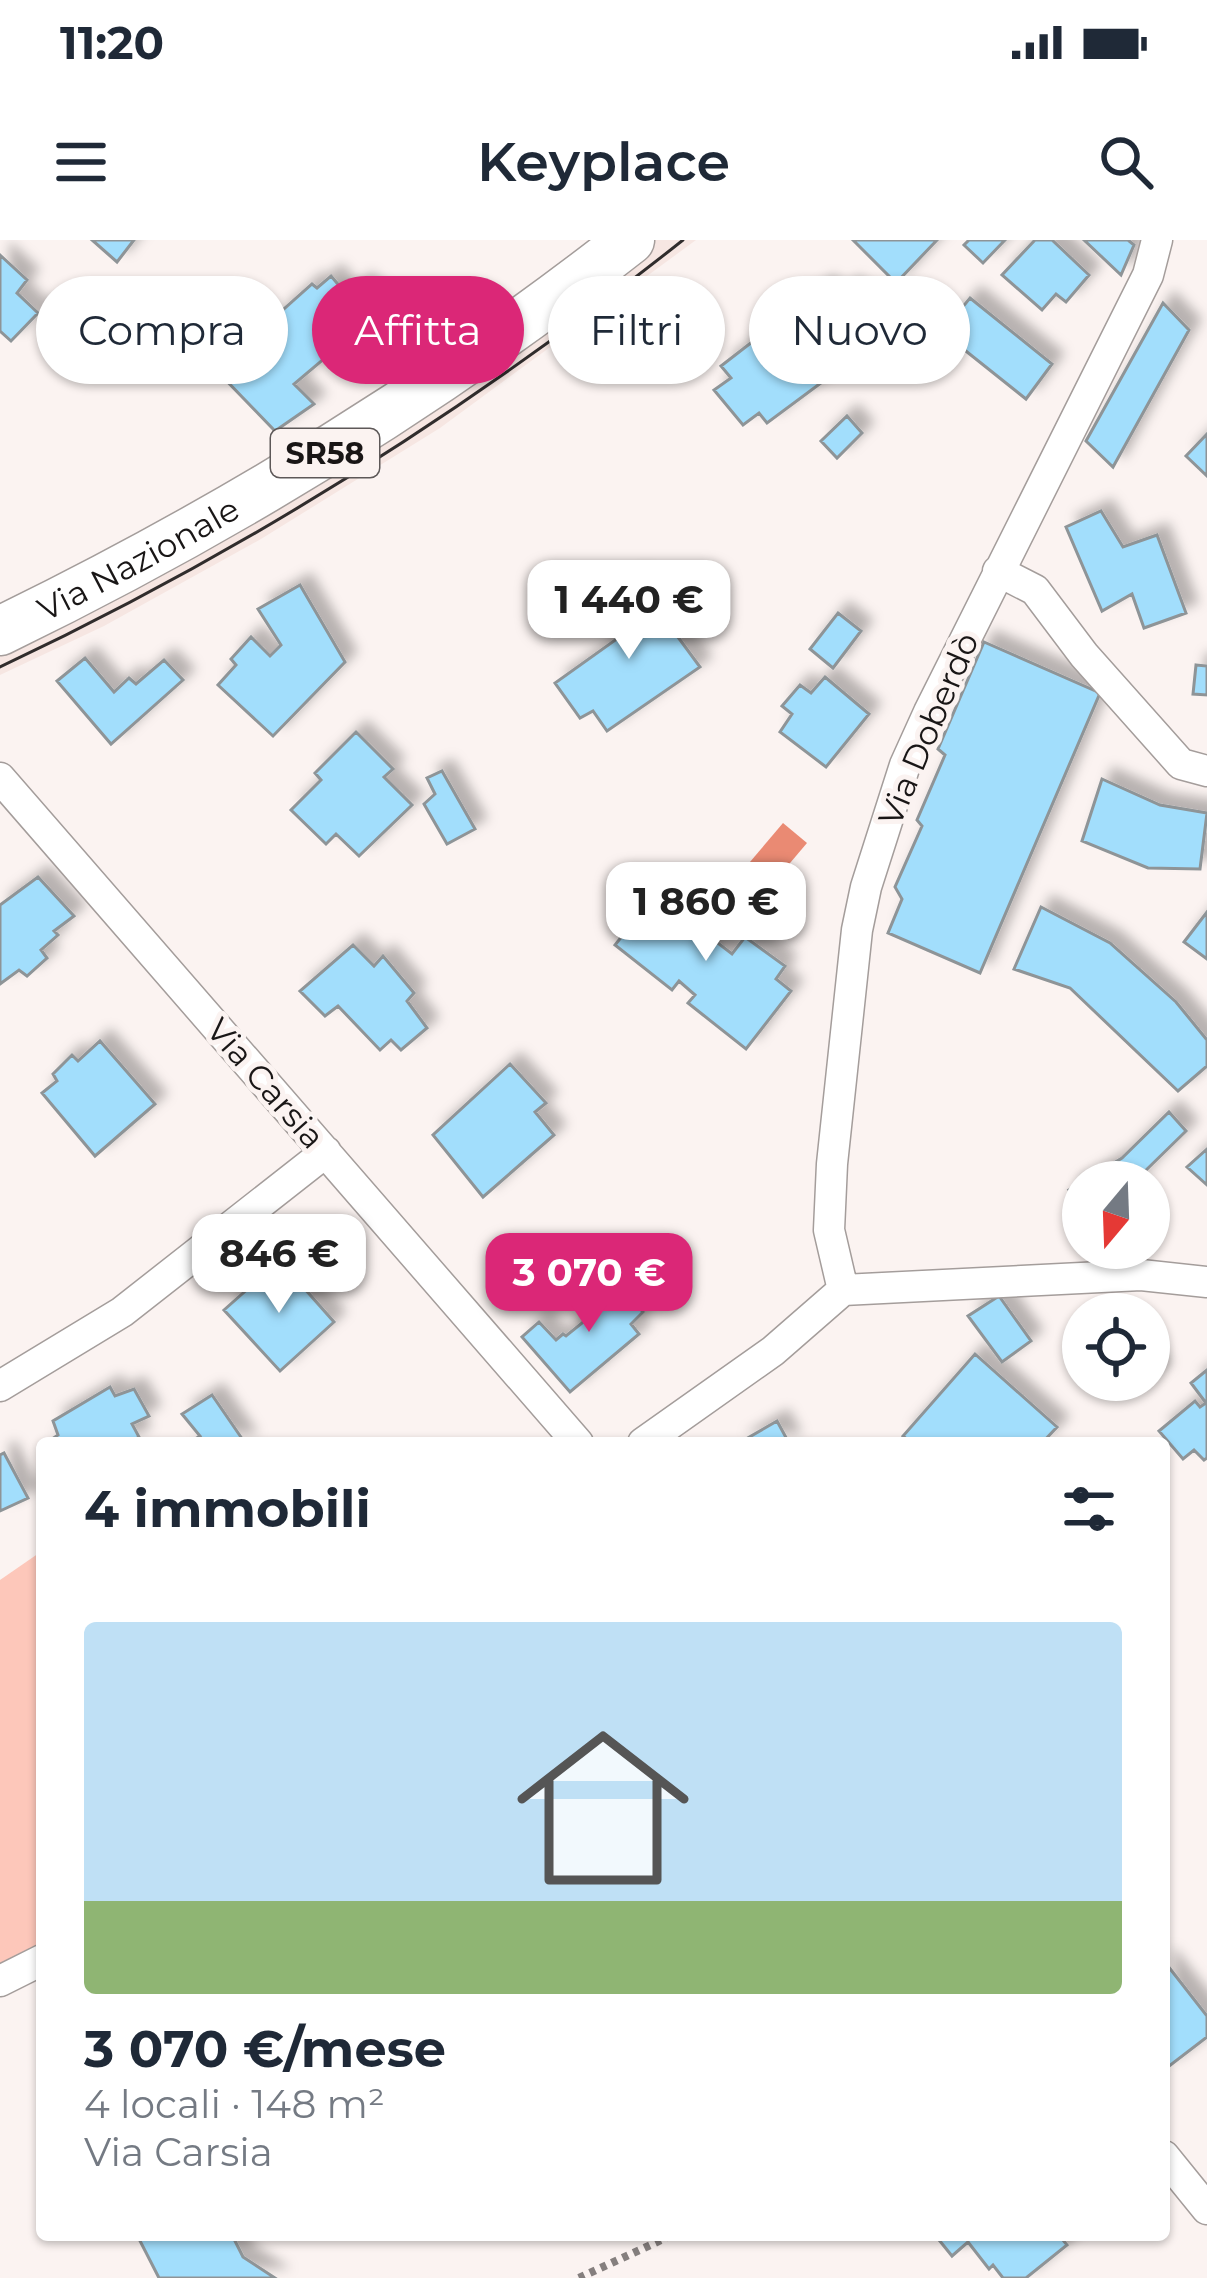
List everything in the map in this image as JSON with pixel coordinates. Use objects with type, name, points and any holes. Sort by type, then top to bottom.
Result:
[{"type":"main road","name":"Via Nazionale","points":[[0,632],[194,531],[354,435],[630,240]]},
{"type":"street","name":"Via Doberdò","points":[[843,1290],[829,1230],[832,1164],[861,908],[905,765],[1148,275],[1157,240]]},
{"type":"street","points":[[998,571],[1036,590],[1084,656],[1181,764],[1207,770]]},
{"type":"street","name":"Via Carsia","points":[[0,778],[573,1437]]},
{"type":"street","points":[[0,1386],[122,1312],[326,1152]]},
{"type":"street","points":[[651,1437],[773,1351],[843,1290],[1142,1275],[1207,1282]]},
{"type":"street","points":[[0,1981],[36,1963]]},
{"type":"street","points":[[1170,2163],[1207,2209]]},
{"type":"path","points":[[579,2278],[659,2241]]},
{"type":"shaded area","points":[[655,240],[696,240],[647,276],[610,276]]},
{"type":"shaded area","points":[[548,319],[548,349],[524,366],[524,334]]},
{"type":"shaded area","points":[[441,384],[500,384],[440,428],[261,539],[104,626],[0,675],[0,649]]},
{"type":"shaded area","points":[[783,823],[807,843],[768,889],[744,869]]},
{"type":"shaded area","points":[[36,1555],[36,1946],[0,1967],[0,1580]]},
{"type":"building","points":[[92,240],[134,240],[117,262]]},
{"type":"building","points":[[853,240],[937,240],[903,276],[889,276]]},
{"type":"building","points":[[969,240],[1005,240],[983,263],[964,245]]},
{"type":"building","points":[[1035,240],[1052,240],[1089,275],[1066,302],[1056,294],[1042,310],[1002,275]]},
{"type":"building","points":[[1084,240],[1128,240],[1134,245],[1121,275]]},
{"type":"building","points":[[0,255],[27,280],[17,293],[36,315],[11,341],[0,331]]},
{"type":"building","points":[[312,284],[312,369],[294,384],[314,404],[275,431],[230,384],[288,384],[288,305]]},
{"type":"building","points":[[970,298],[1052,364],[1026,399],[970,354]]},
{"type":"building","points":[[1163,303],[1189,330],[1113,467],[1086,441]]},
{"type":"building","points":[[749,344],[749,384],[820,384],[767,423],[759,413],[743,425],[714,390],[731,378],[725,363]]},
{"type":"building","points":[[847,416],[862,433],[837,458],[821,441]]},
{"type":"building","points":[[1207,434],[1207,476],[1186,456]]},
{"type":"building","points":[[1101,511],[1123,547],[1157,535],[1186,613],[1144,628],[1132,594],[1102,611],[1066,527]]},
{"type":"building","points":[[636,580],[700,667],[607,731],[593,711],[580,718],[555,683],[621,636],[600,605]]},
{"type":"building","points":[[300,585],[345,662],[273,736],[218,685],[236,665],[231,659],[251,637],[270,656],[281,645],[258,609]]},
{"type":"building","points":[[838,613],[861,631],[833,668],[810,649]]},
{"type":"building","points":[[984,642],[1100,693],[980,973],[888,933],[902,899],[895,887],[922,826],[917,820],[945,755],[938,749]]},
{"type":"building","points":[[85,658],[114,692],[129,678],[136,684],[164,660],[183,680],[111,744],[57,681]]},
{"type":"building","points":[[1196,665],[1207,666],[1207,695],[1193,694]]},
{"type":"building","points":[[825,677],[869,714],[826,767],[780,732],[792,714],[782,706],[800,685],[811,693]]},
{"type":"building","points":[[356,732],[393,769],[384,777],[412,805],[359,856],[336,834],[326,844],[291,810],[321,780],[315,773]]},
{"type":"building","points":[[442,771],[475,829],[447,844],[424,804],[435,794],[427,778]]},
{"type":"building","points":[[1102,779],[1160,805],[1207,813],[1200,869],[1148,868],[1082,841]]},
{"type":"building","points":[[38,877],[74,916],[54,931],[58,935],[41,950],[47,958],[27,976],[19,970],[0,984],[0,905]]},
{"type":"building","points":[[684,887],[724,920],[710,937],[732,954],[745,937],[785,966],[776,979],[791,991],[746,1049],[688,1003],[695,995],[679,981],[672,990],[615,945],[660,888],[675,897]]},
{"type":"building","points":[[1041,907],[1110,943],[1176,1002],[1207,1040],[1207,1066],[1178,1091],[1070,988],[1014,969]]},
{"type":"building","points":[[1207,912],[1207,959],[1184,942]]},
{"type":"building","points":[[353,945],[374,966],[383,956],[414,993],[407,1001],[427,1028],[401,1050],[391,1040],[380,1050],[338,1006],[325,1016],[300,991]]},
{"type":"building","points":[[100,1041],[155,1104],[95,1156],[42,1093],[57,1081],[53,1074],[72,1055],[78,1061]]},
{"type":"building","points":[[510,1064],[546,1103],[535,1112],[554,1135],[483,1197],[433,1135]]},
{"type":"building","points":[[1169,1112],[1186,1131],[1155,1161],[1117,1161]]},
{"type":"building","points":[[1207,1149],[1207,1185],[1187,1167]]},
{"type":"building","points":[[276,1264],[284,1274],[288,1270],[334,1322],[280,1371],[224,1310]]},
{"type":"building","points":[[611,1274],[643,1312],[631,1324],[639,1334],[570,1392],[522,1337],[539,1322],[556,1340],[566,1336],[592,1315],[580,1300]]},
{"type":"building","points":[[999,1296],[1031,1341],[1002,1362],[968,1316]]},
{"type":"building","points":[[975,1354],[1057,1427],[1048,1437],[903,1436]]},
{"type":"building","points":[[1207,1370],[1207,1458],[1204,1460],[1194,1450],[1183,1459],[1170,1437],[1159,1431],[1195,1401],[1200,1407],[1206,1403],[1191,1383]]},
{"type":"building","points":[[110,1387],[115,1396],[134,1389],[149,1416],[132,1424],[139,1437],[55,1437],[53,1421]]},
{"type":"building","points":[[212,1395],[241,1437],[198,1437],[182,1414]]},
{"type":"building","points":[[777,1421],[786,1437],[749,1437]]},
{"type":"building","points":[[4,1453],[28,1498],[0,1511],[0,1455]]},
{"type":"building","points":[[1170,1969],[1207,2016],[1207,2037],[1170,2065]]},
{"type":"building","points":[[140,2241],[235,2241],[243,2257],[275,2278],[159,2278]]},
{"type":"building","points":[[940,2241],[1064,2241],[1067,2245],[1026,2278],[1003,2278],[993,2265],[989,2269],[968,2242],[952,2256]]},
{"type":"tram line","points":[[0,667],[180,575],[354,473],[522,361],[683,240]]}]
